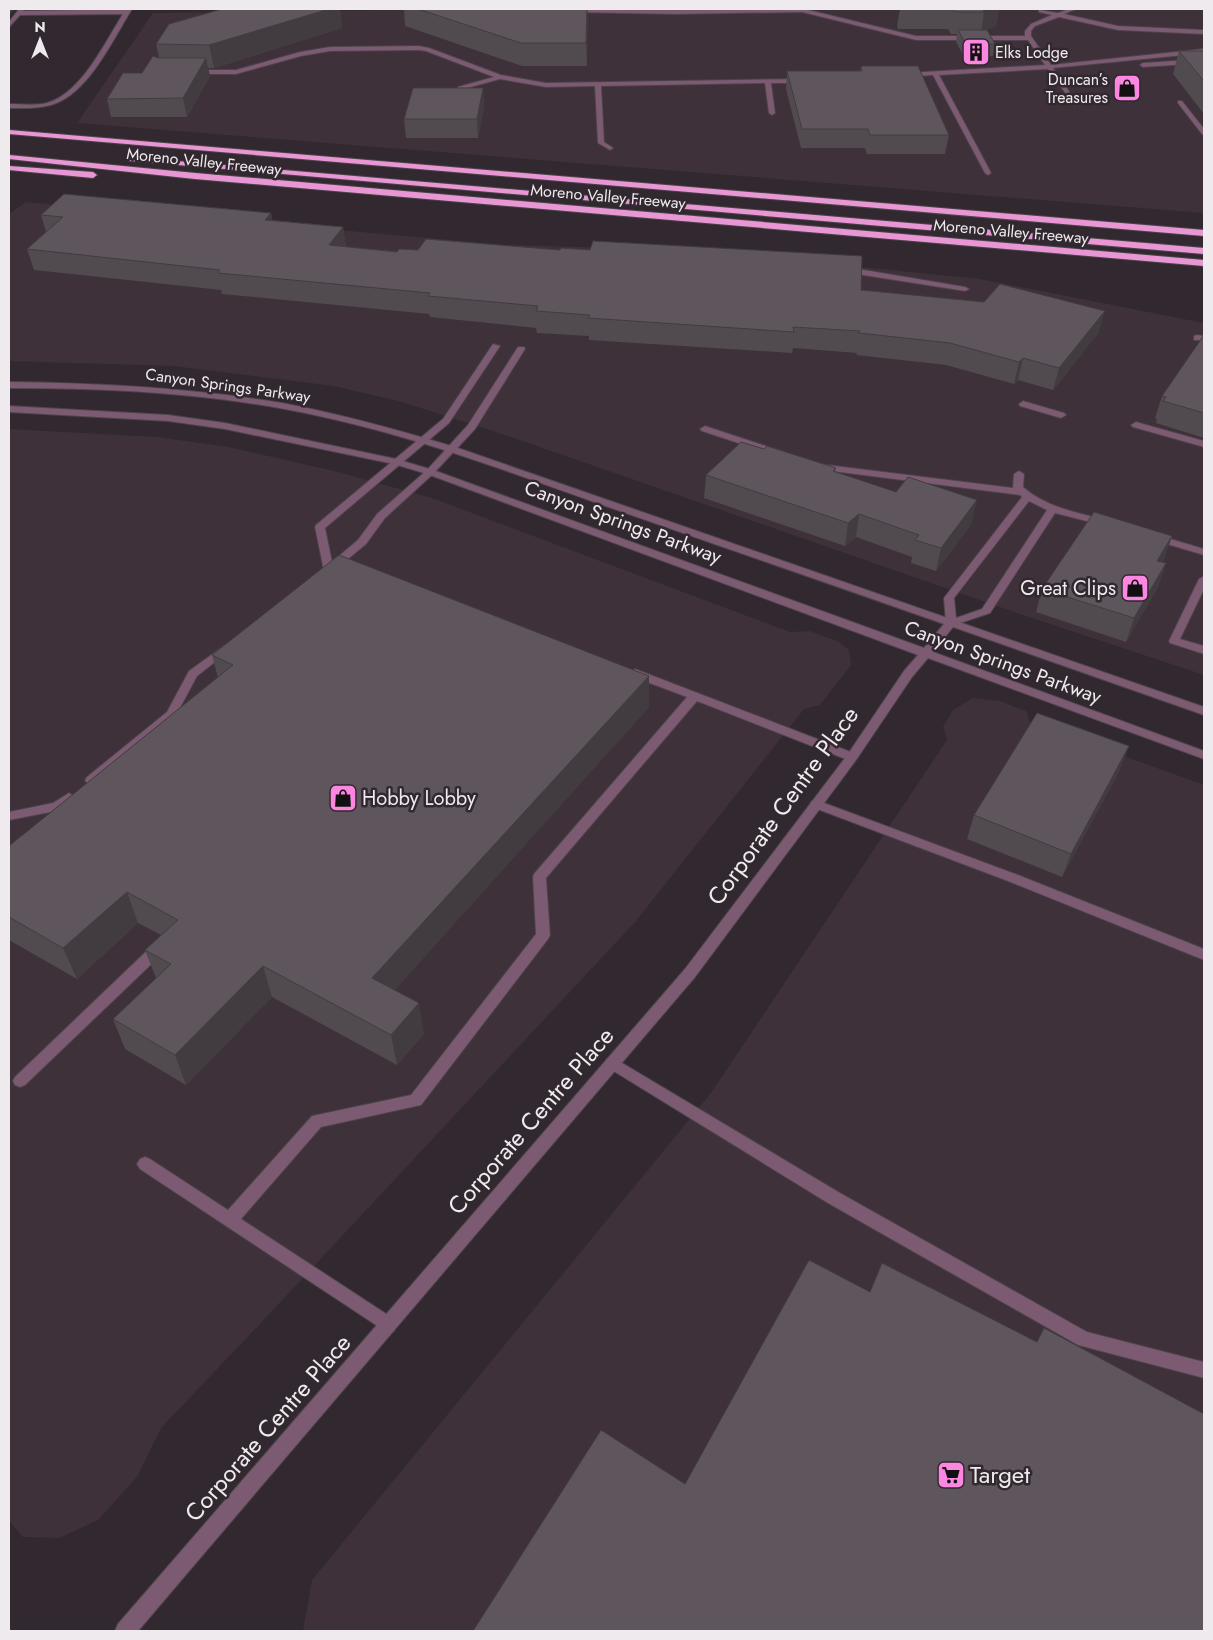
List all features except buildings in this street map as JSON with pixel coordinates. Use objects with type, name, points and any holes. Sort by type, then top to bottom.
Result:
[{"type":"highway","name":"Moreno Valley Freeway","points":[[9,132],[1204,233]]},
{"type":"highway","points":[[9,148],[58,152]]},
{"type":"highway","name":"Moreno Valley Freeway","points":[[9,158],[195,176],[1204,263]]},
{"type":"highway","points":[[118,158],[1204,251]]},
{"type":"highway","points":[[9,168],[94,175],[195,176]]},
{"type":"street","points":[[560,11],[578,9],[675,12],[802,10],[916,38],[1030,38]]},
{"type":"street","points":[[1073,9],[1033,25],[1028,31],[1030,38],[1048,67],[1074,103]]},
{"type":"street","points":[[9,25],[20,11],[128,10]]},
{"type":"street","points":[[9,106],[36,106],[54,102],[65,95],[84,79],[128,10]]},
{"type":"street","points":[[1041,11],[1056,16],[1118,28],[1204,32]]},
{"type":"street","points":[[190,72],[236,72],[300,54],[330,49],[427,48],[500,77],[546,85],[806,81]]},
{"type":"street","points":[[899,76],[1048,67],[1204,51]]},
{"type":"street","points":[[1048,67],[1072,68],[1204,61]]},
{"type":"street","points":[[935,74],[988,174]]},
{"type":"street","points":[[460,88],[500,77]]},
{"type":"street","points":[[768,83],[772,113]]},
{"type":"street","points":[[598,85],[601,143],[610,148]]},
{"type":"street","points":[[1180,102],[1204,133]]},
{"type":"street","points":[[835,270],[864,272],[965,289]]},
{"type":"street","points":[[496,346],[446,421],[320,527],[324,572],[362,542],[381,516],[430,472],[472,427],[522,349]]},
{"type":"street","name":"Canyon Springs Parkway","points":[[9,384],[84,385],[176,392],[282,406],[390,430],[452,449],[951,624],[1204,710]]},
{"type":"street","points":[[1022,404],[1061,415]]},
{"type":"street","name":"Canyon Springs Parkway","points":[[9,409],[168,418],[225,426],[396,462],[430,472],[1204,755]]},
{"type":"street","points":[[1136,425],[1204,444]]},
{"type":"street","points":[[705,429],[792,458]]},
{"type":"street","points":[[809,464],[1024,495],[1053,508],[1120,527]]},
{"type":"street","points":[[1019,474],[1018,488],[1024,495]]},
{"type":"street","points":[[1024,495],[949,598],[951,624],[986,611],[1053,508]]},
{"type":"street","points":[[1148,536],[1204,552]]},
{"type":"street","points":[[1204,579],[1174,641],[1204,650]]},
{"type":"street","name":"Corporate Centre Place","points":[[125,1631],[690,973],[852,757],[908,674],[951,624]]},
{"type":"street","points":[[9,816],[57,808],[171,714],[193,674],[235,641]]},
{"type":"street","points":[[622,668],[852,757]]},
{"type":"street","points":[[230,1220],[317,1122],[416,1100],[543,935],[539,877],[695,696]]},
{"type":"street","points":[[816,804],[1013,878],[1204,955]]},
{"type":"street","points":[[20,1081],[160,948]]},
{"type":"street","points":[[612,1063],[834,1198],[1084,1339],[1204,1370]]},
{"type":"street","points":[[145,1164],[388,1325]]},
{"type":"shaded area","points":[[499,9],[1204,9],[1204,213],[77,123],[153,13]]},
{"type":"shaded area","points":[[26,202],[507,245],[582,247],[831,264],[980,279],[1204,323],[1204,675],[1026,616],[502,434],[402,402],[334,386],[173,366],[9,361],[9,214]]},
{"type":"shaded area","points":[[9,429],[157,437],[229,447],[338,472],[432,498],[790,632],[810,631],[839,642],[849,650],[851,665],[820,705],[804,709],[636,921],[161,1428],[137,1477],[98,1520],[59,1538],[23,1537],[9,1521]]},
{"type":"shaded area","points":[[973,698],[1000,701],[1026,711],[1030,722],[1204,785],[1204,1631],[303,1631],[312,1580],[711,1093],[947,740],[943,727],[953,710]]},
{"type":"place","name":"Elks Lodge","points":[[976,52]]},
{"type":"place","name":"Duncan’s Treasures","points":[[1127,88]]},
{"type":"place","name":"Great Clips","points":[[1135,588]]},
{"type":"place","name":"Hobby Lobby","points":[[343,798]]},
{"type":"place","name":"Target","points":[[951,1475]]}]
